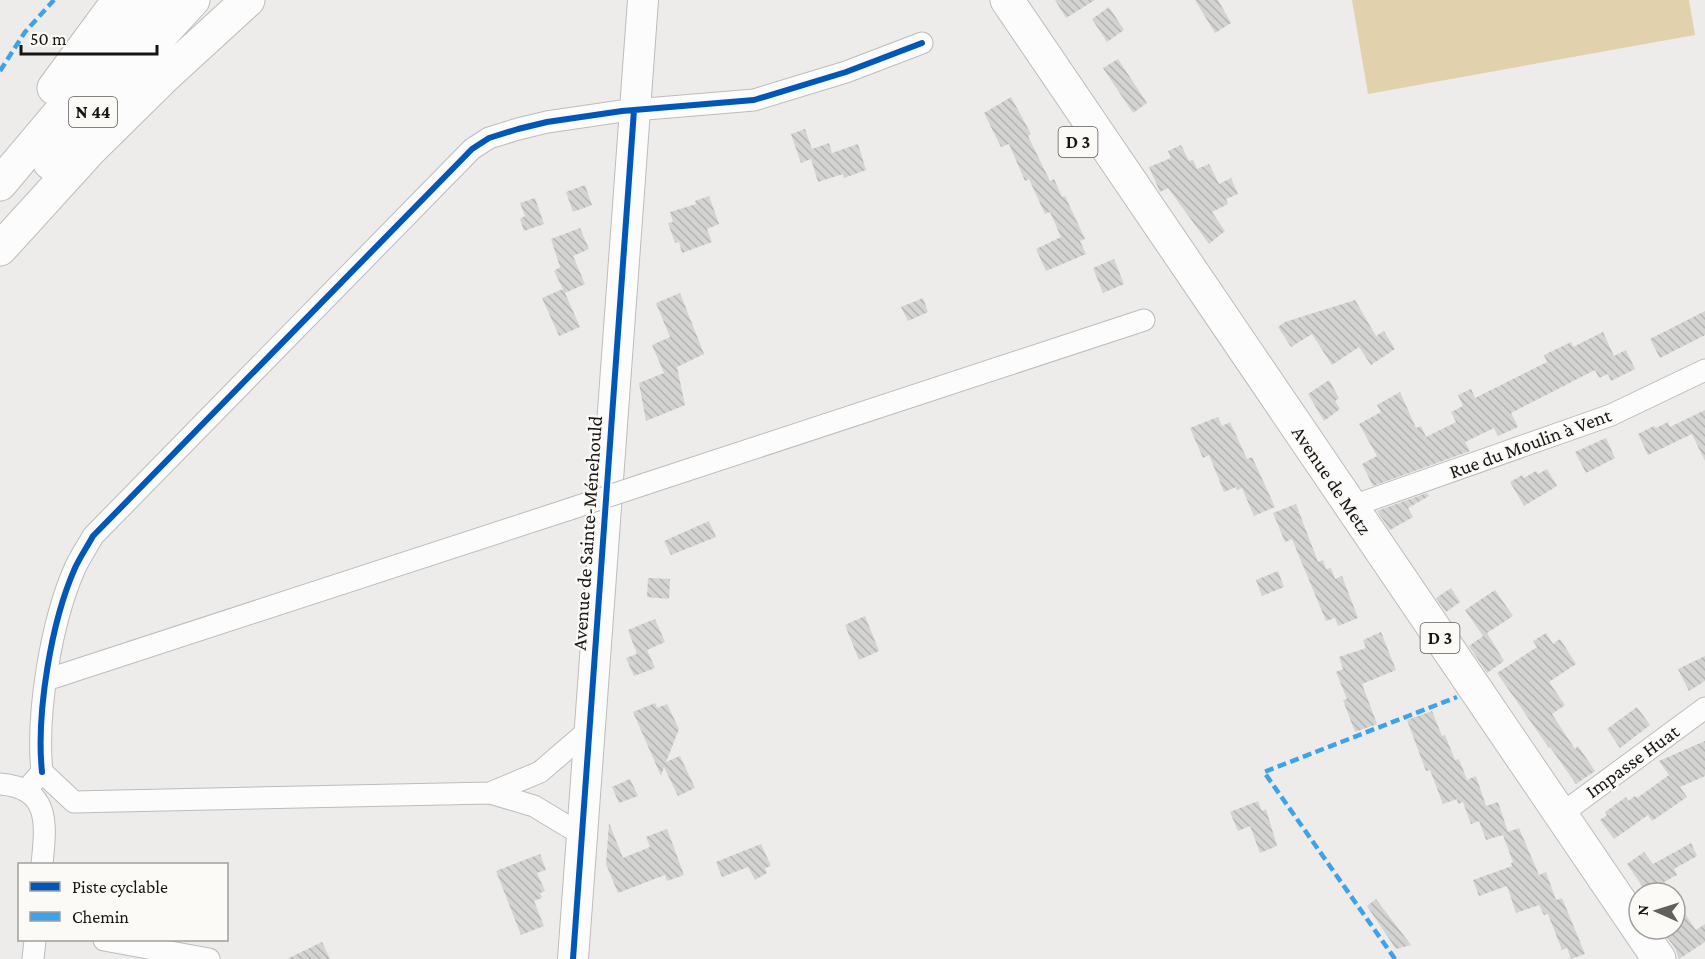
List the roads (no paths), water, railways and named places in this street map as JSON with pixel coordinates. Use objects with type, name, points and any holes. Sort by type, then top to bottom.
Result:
[{"type":"main road","points":[[0,160],[119,0]]},
{"type":"main road","name":"N 44","points":[[0,184],[100,64],[157,0]]},
{"type":"main road","name":"N 44","points":[[0,229],[48,165],[193,0]]},
{"type":"main road","points":[[0,249],[91,149],[166,75],[248,0]]},
{"type":"main road","name":"Avenue de Metz","points":[[982,0],[1211,319],[1411,629],[1634,959]]},
{"type":"main road","name":"Avenue de Metz","points":[[1007,0],[1185,281]]},
{"type":"main road","name":"Avenue de Sainte-Ménehould","points":[[573,959],[634,110],[644,5]]},
{"type":"main road","name":"Avenue de Metz","points":[[1211,319],[1350,507],[1659,959]]},
{"type":"street","points":[[582,835],[534,806],[490,793],[74,802],[42,772],[40,749],[46,680],[59,617],[75,569],[93,536],[450,170],[489,138],[547,122],[634,110],[754,99],[846,72],[922,43]]},
{"type":"street","points":[[46,680],[1144,320]]},
{"type":"street","name":"Rue du Moulin à Vent","points":[[1350,507],[1611,415],[1705,370]]},
{"type":"street","name":"Impasse Huat","points":[[1560,815],[1705,708]]},
{"type":"street","points":[[490,793],[540,772],[590,729]]},
{"type":"street","points":[[26,790],[42,772]]},
{"type":"street","points":[[0,783],[26,790],[40,804],[45,817],[46,831],[42,863]]},
{"type":"street","points":[[33,959],[35,941]]},
{"type":"street","points":[[112,941],[167,955],[209,959]]}]
